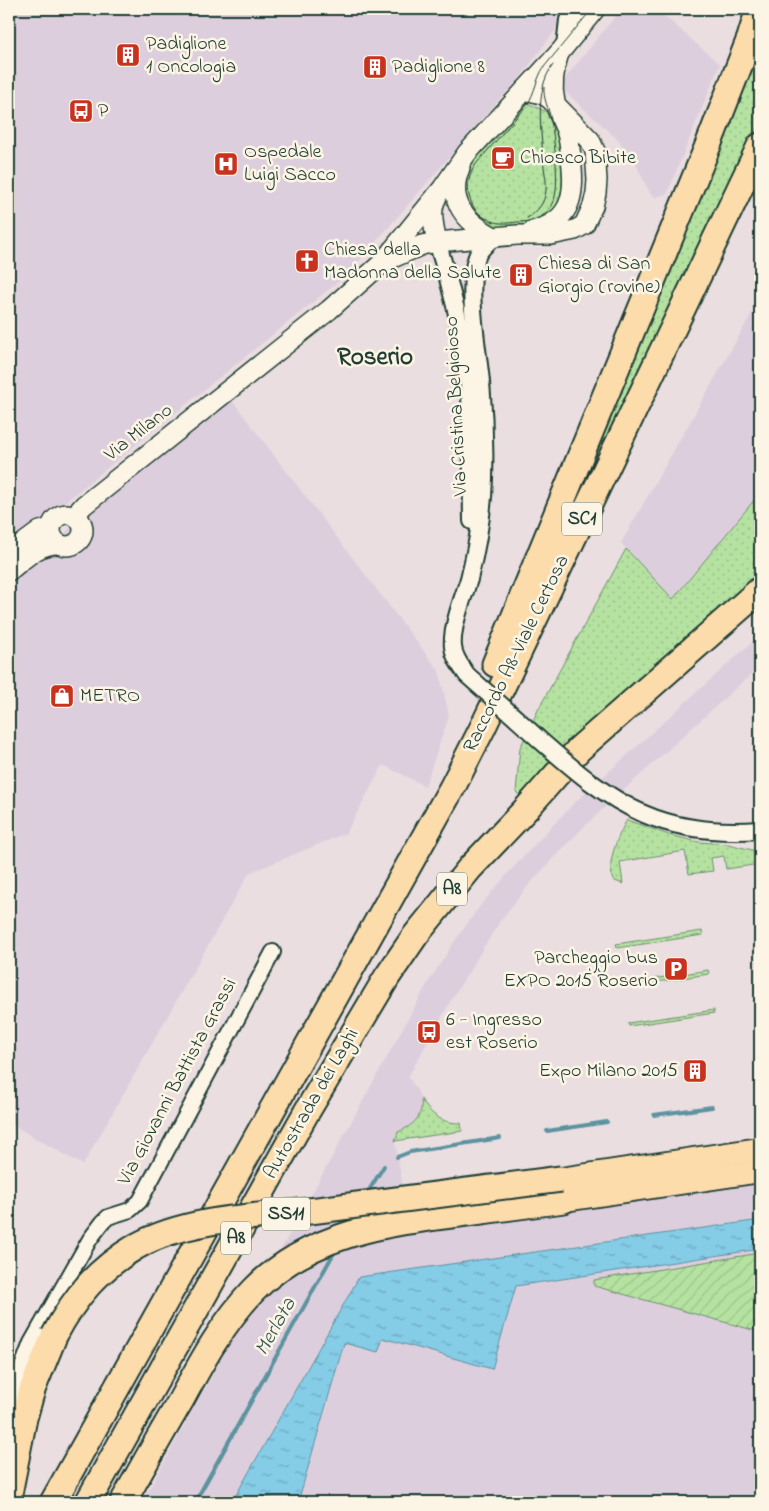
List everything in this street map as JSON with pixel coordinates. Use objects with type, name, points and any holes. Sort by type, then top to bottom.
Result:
[{"type":"highway","points":[[396,888],[426,810],[475,712],[507,637],[707,148],[750,38],[759,9]]},
{"type":"highway","name":"Raccordo A8-Viale Certosa","points":[[396,888],[453,786],[482,729],[760,146]]},
{"type":"highway","points":[[527,808],[579,749],[760,590]]},
{"type":"highway","points":[[527,808],[589,760],[760,612]]},
{"type":"highway","name":"Autostrada dei Laghi","points":[[88,1502],[306,1113],[387,977],[442,901],[470,868],[527,808]]},
{"type":"highway","name":"Autostrada dei Laghi","points":[[53,1502],[396,888]]},
{"type":"highway","name":"SS11","points":[[123,1502],[213,1343],[254,1290],[270,1275],[313,1249],[347,1235],[380,1226],[760,1149]]},
{"type":"highway","name":"SS11","points":[[9,1494],[24,1418],[32,1390],[54,1336],[70,1305],[101,1272],[138,1246],[172,1232],[220,1221],[397,1201],[700,1182],[760,1171]]},
{"type":"main road","points":[[437,242],[433,214],[434,202],[442,189],[467,153],[562,49],[595,9]]},
{"type":"main road","points":[[382,263],[422,245],[517,235],[542,229],[558,220],[570,202],[573,190],[570,146],[555,103],[554,73],[562,49]]},
{"type":"main road","points":[[525,90],[542,94],[555,103]]},
{"type":"main road","points":[[467,153],[456,177],[459,203],[468,220],[480,230],[494,237]]},
{"type":"main road","points":[[382,263],[442,189]]},
{"type":"main road","name":"Via Milano","points":[[75,516],[84,505],[233,388],[329,310],[382,263]]},
{"type":"main road","points":[[9,554],[40,531],[55,536],[70,546],[75,545],[82,537],[83,524],[75,516],[68,514],[60,515],[54,520],[55,536]]},
{"type":"main road","points":[[9,571],[55,536]]},
{"type":"street","points":[[562,49],[567,20],[575,9]]},
{"type":"street","name":"Via Cristina Belgioioso","points":[[494,237],[483,247],[478,255],[474,270],[474,327],[481,383],[484,477],[479,539],[453,634],[453,648],[457,660],[467,675],[579,774],[615,798],[644,814],[698,829],[724,831],[760,830]]},
{"type":"street","name":"Via Cristina Belgioioso","points":[[437,242],[453,300],[467,368],[470,398],[473,538],[469,579]]},
{"type":"street","points":[[453,300],[466,295],[474,270]]},
{"type":"street","name":"Via Giovanni Battista Grassi","points":[[9,1401],[31,1343],[90,1239],[108,1217],[130,1210],[140,1201],[273,952]]},
{"type":"shaded area","name":"Ospedale Luigi Sacco","points":[[9,9],[571,9],[516,83],[499,100],[348,274],[9,547]]},
{"type":"shaded area","points":[[621,9],[656,9],[720,64],[667,194],[654,197],[650,193],[634,160],[615,137],[559,86]]},
{"type":"shaded area","points":[[752,313],[760,319],[760,493],[672,599],[621,543]]},
{"type":"shaded area","points":[[228,395],[439,671],[449,716],[425,786],[383,765],[346,833],[249,873],[83,1165],[9,1123],[9,578],[50,548],[89,509]]},
{"type":"shaded area","points":[[760,635],[760,666],[592,819],[527,887],[500,921],[450,1002],[408,1077],[417,1090],[422,1107],[416,1121],[411,1126],[398,1132],[395,1141],[406,1206],[760,1159],[760,1502],[142,1502],[425,988],[452,945],[480,906],[509,872],[573,804]]},
{"type":"green space","points":[[760,29],[760,122],[538,590]]},
{"type":"green space","points":[[521,100],[553,115],[560,130],[564,183],[561,196],[552,214],[538,225],[502,229],[487,226],[463,199],[466,168]]},
{"type":"green space","points":[[760,493],[760,580],[519,795],[516,792],[520,748],[538,710],[626,549],[673,599]]},
{"type":"green space","points":[[627,820],[669,835],[699,842],[728,844],[760,852],[760,864],[726,869],[724,856],[711,858],[713,871],[689,874],[685,851],[620,862],[623,884],[615,881],[612,876],[611,863],[617,839]]},
{"type":"green space","points":[[702,931],[703,935],[617,948],[616,944]]},
{"type":"green space","points":[[708,970],[709,974],[623,987],[622,984]]},
{"type":"green space","points":[[714,1010],[714,1013],[629,1026],[628,1023]]},
{"type":"green space","points":[[421,1099],[433,1114],[442,1120],[461,1123],[462,1131],[395,1141],[398,1132],[413,1123],[419,1116]]},
{"type":"green space","points":[[760,1253],[760,1332],[594,1286],[594,1280]]},
{"type":"water","points":[[760,1220],[760,1249],[516,1286],[492,1369],[383,1338],[378,1352],[344,1343],[298,1502],[285,1502],[259,1495],[257,1502],[232,1502],[359,1277]]},
{"type":"waterway","name":"Merlata","points":[[654,1115],[712,1107]]},
{"type":"waterway","name":"Merlata","points":[[547,1131],[607,1122]]},
{"type":"waterway","name":"Merlata","points":[[397,1157],[410,1152],[500,1138]]},
{"type":"waterway","name":"Merlata","points":[[366,1195],[384,1166]]},
{"type":"waterway","name":"Merlata","points":[[195,1502],[335,1251]]},
{"type":"tram line","points":[[544,87],[556,159],[555,199],[546,213],[536,219],[509,223],[495,222],[479,213],[473,206],[468,190],[471,172],[527,105],[544,67],[592,9]]},
{"type":"tram line","points":[[527,218],[540,206],[545,194],[546,182],[540,114],[543,87],[553,65]]},
{"type":"place","name":"Padiglione 1 Oncologia","points":[[128,55]]},
{"type":"place","name":"Padiglione 8","points":[[375,67]]},
{"type":"place","name":"P","points":[[81,111]]},
{"type":"place","name":"Chiosco Bibite","points":[[503,158]]},
{"type":"place","name":"Ospedale Luigi Sacco","points":[[226,164]]},
{"type":"place","name":"Chiesa della Madonna della Salute","points":[[307,261]]},
{"type":"place","name":"Chiesa di San Giorgio (rovine)","points":[[521,275]]},
{"type":"place","name":"METRO","points":[[62,696]]},
{"type":"place","name":"Parcheggio bus EXPO 2015 Roserio","points":[[676,969]]},
{"type":"place","name":"6 - Ingresso est Roserio","points":[[429,1032]]},
{"type":"place","name":"Expo Milano 2015","points":[[695,1071]]},
{"type":"district","name":"Roserio","points":[[375,358]]}]
